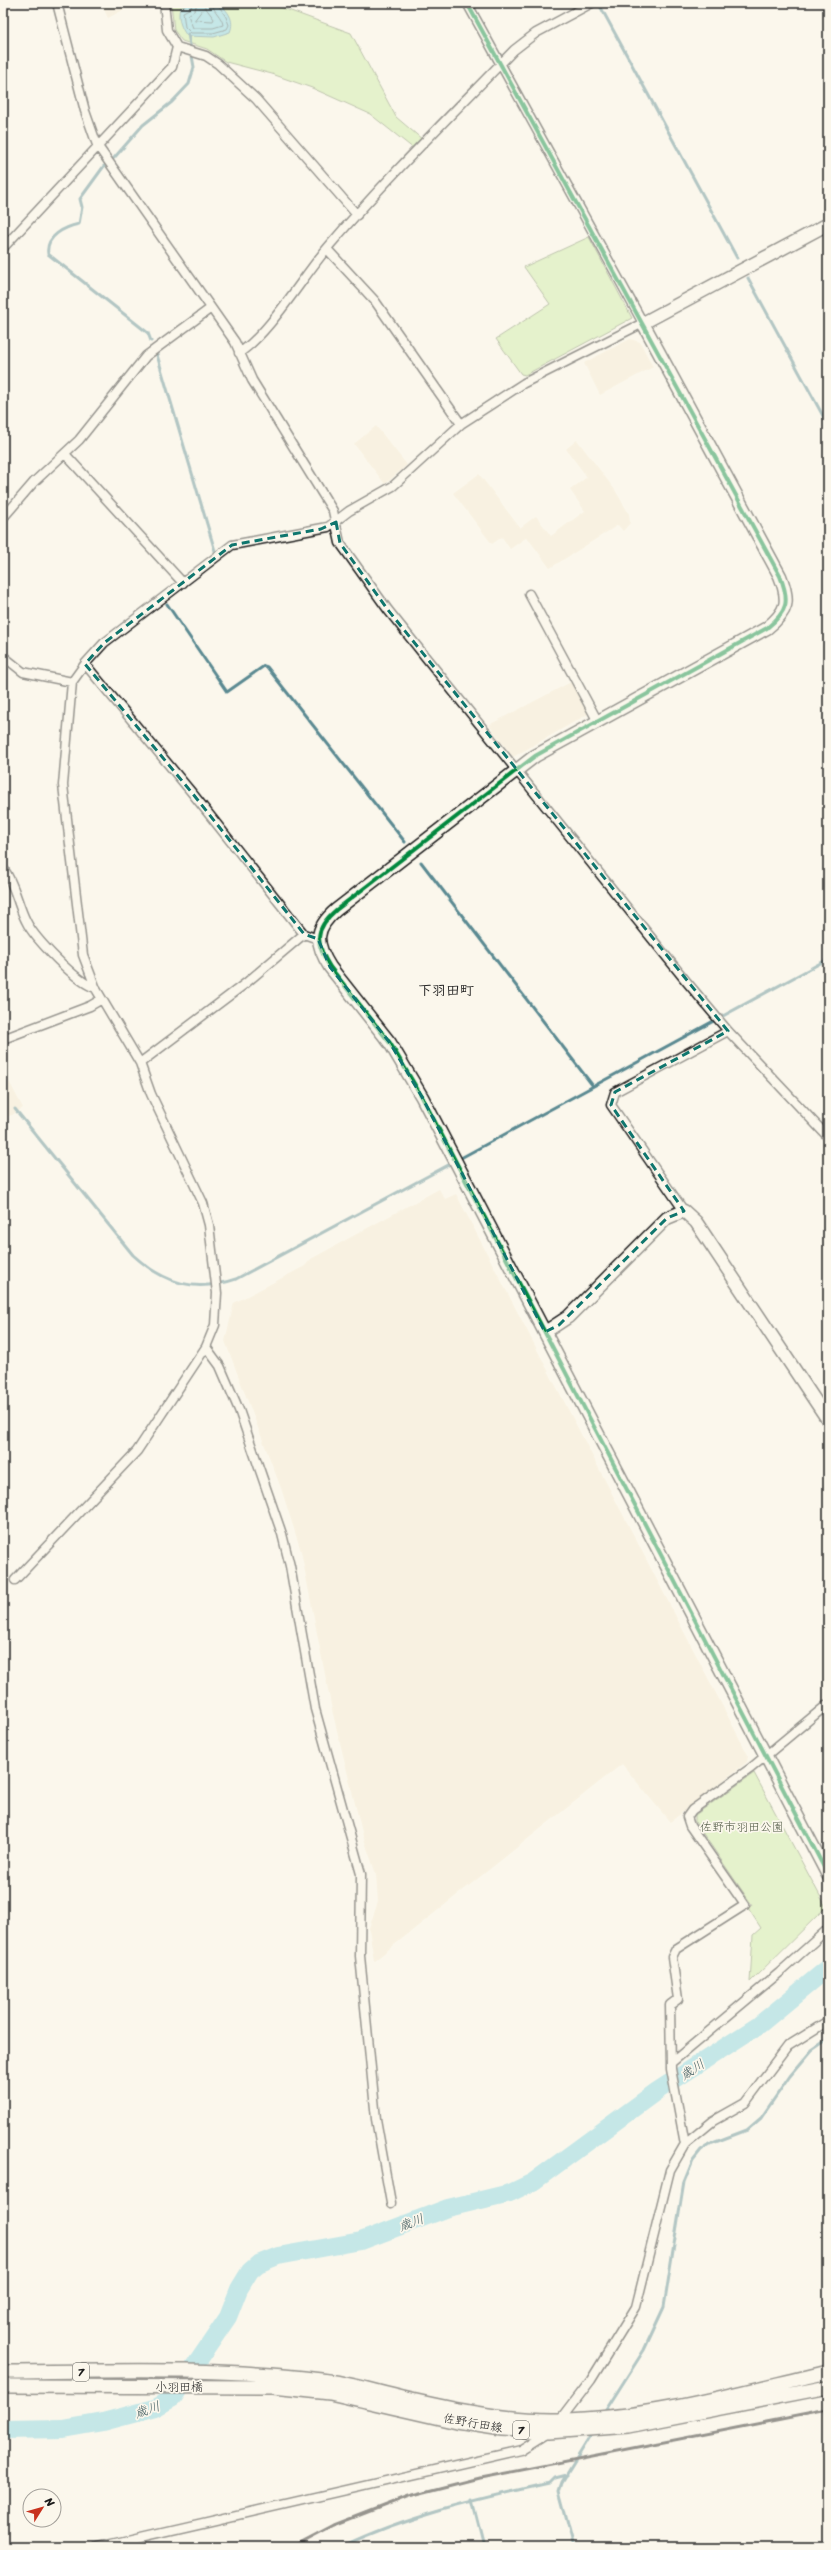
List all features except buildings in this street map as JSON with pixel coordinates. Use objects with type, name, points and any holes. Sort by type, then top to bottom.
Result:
[{"type":"main road","name":"小羽田橋","points":[[3,2372],[223,2372]]},
{"type":"main road","name":"佐野行田線","points":[[223,2372],[322,2380],[462,2411],[524,2420],[561,2420],[627,2415],[741,2392],[828,2372]]},
{"type":"main road","name":"小羽田橋","points":[[3,2386],[214,2387]]},
{"type":"main road","name":"佐野行田線","points":[[214,2387],[273,2387],[330,2393],[457,2422],[502,2429],[549,2432],[628,2426],[828,2387]]},
{"type":"street","points":[[57,3],[85,111],[97,145],[235,342],[256,386],[330,504],[336,522],[340,543],[388,610],[728,1031],[828,1137]]},
{"type":"street","points":[[3,248],[97,145],[172,67],[176,48],[167,30],[164,3]]},
{"type":"street","points":[[467,3],[780,576],[786,591],[785,607],[777,620],[767,628],[597,720],[545,750],[516,770],[336,910],[321,929],[318,939],[324,957],[330,967],[382,1032],[398,1055],[460,1169],[828,1875]]},
{"type":"street","points":[[240,353],[258,338],[327,249],[357,215],[500,64],[536,34],[592,3]]},
{"type":"street","points":[[176,48],[206,56],[218,64],[256,99],[357,215]]},
{"type":"street","points":[[14,1580],[137,1451],[206,1347],[215,1325],[217,1294],[209,1225],[203,1203],[151,1094],[140,1063],[96,988],[83,955],[70,824],[63,785],[72,682],[85,664],[104,643],[232,545],[321,529],[336,522],[349,511],[393,486],[461,424],[524,383],[643,323],[828,224]]},
{"type":"street","points":[[327,249],[375,301],[461,424]]},
{"type":"street","points":[[3,518],[34,482],[79,440],[146,356],[211,308]]},
{"type":"street","points":[[65,454],[183,582]]},
{"type":"street","points":[[529,594],[597,720]]},
{"type":"street","points":[[3,656],[23,672],[72,682]]},
{"type":"street","points":[[85,664],[194,794],[304,934],[318,939]]},
{"type":"street","points":[[3,868],[12,883],[30,930],[88,986],[96,988]]},
{"type":"street","points":[[140,1063],[246,983],[304,934]]},
{"type":"street","points":[[3,1039],[90,1006],[102,999]]},
{"type":"street","points":[[728,1031],[615,1092],[611,1105],[684,1211],[696,1222],[828,1420]]},
{"type":"street","points":[[545,1332],[568,1317],[667,1218],[684,1211]]},
{"type":"street","points":[[206,1347],[220,1366],[239,1410],[282,1534],[290,1566],[315,1708],[361,1874],[360,1948],[362,1979],[376,2118],[391,2203]]},
{"type":"street","points":[[685,2144],[671,2066],[670,2005],[678,1999],[672,1957],[676,1949],[744,1905],[690,1826],[688,1817],[692,1810],[766,1755],[828,1704]]},
{"type":"street","points":[[671,2066],[779,1973],[828,1928]]},
{"type":"street","points":[[98,2547],[520,2450],[549,2432],[561,2420],[591,2380],[636,2307],[670,2170],[685,2144],[714,2121],[745,2103],[788,2046],[828,2021]]},
{"type":"highlighted area","points":[[336,522],[340,543],[388,610],[728,1031],[615,1092],[611,1105],[684,1211],[667,1218],[559,1325],[545,1332],[422,1097],[390,1043],[330,967],[318,939],[304,934],[193,794],[85,664],[104,643],[232,545],[321,529]]},
{"type":"shaded area","points":[[101,3],[136,3],[108,18]]},
{"type":"shaded area","points":[[630,339],[640,342],[653,367],[600,395],[584,363]]},
{"type":"shaded area","points":[[376,426],[407,465],[385,484],[354,444]]},
{"type":"shaded area","points":[[577,440],[615,490],[629,514],[630,523],[623,531],[618,525],[550,568],[527,537],[510,549],[502,537],[492,544],[453,493],[479,474],[520,528],[536,516],[551,536],[585,511],[570,490],[587,477],[566,449]]},
{"type":"shaded area","points":[[571,682],[588,714],[513,757],[489,725]]},
{"type":"shaded area","points":[[3,1055],[9,1068],[4,1072],[23,1108],[12,1115],[3,1117]]},
{"type":"shaded area","points":[[439,1189],[445,1199],[456,1194],[748,1755],[747,1762],[670,1822],[622,1764],[374,1961],[369,1928],[378,1902],[376,1874],[363,1836],[332,1710],[301,1551],[281,1488],[225,1341],[234,1303],[305,1266],[311,1259]]},
{"type":"green space","points":[[171,3],[269,3],[351,33],[396,117],[423,140],[414,149],[370,114],[312,88],[272,74],[226,62],[207,49],[182,41],[174,30]]},
{"type":"green space","points":[[589,237],[632,318],[525,375],[521,374],[496,339],[550,304],[524,267]]},
{"type":"green space","name":"佐野市羽田公園","points":[[754,1773],[826,1907],[750,1982],[753,1935],[761,1928],[748,1908],[752,1905],[695,1822],[695,1815]]},
{"type":"water","points":[[192,3],[219,3],[230,16],[232,24],[230,32],[214,37],[187,36],[180,23],[179,12],[180,8]]},
{"type":"waterway","points":[[599,4],[737,258]]},
{"type":"waterway","points":[[114,158],[143,125],[172,102],[189,84],[194,67],[188,34]]},
{"type":"waterway","points":[[104,166],[80,199],[82,207],[79,224],[68,227],[57,233],[50,242],[48,254],[148,333],[151,341]]},
{"type":"waterway","points":[[748,278],[828,425]]},
{"type":"waterway","points":[[157,355],[215,551]]},
{"type":"waterway","points":[[167,604],[227,692],[264,666],[267,667],[405,842]]},
{"type":"waterway","points":[[421,862],[593,1086]]},
{"type":"waterway","points":[[459,1159],[828,959]]},
{"type":"waterway","points":[[15,1109],[133,1255],[145,1265],[169,1279],[194,1285],[207,1285],[236,1279],[454,1162]]},
{"type":"waterway","name":"歳川","points":[[3,2430],[63,2429],[103,2422],[155,2408],[173,2398],[228,2317],[239,2289],[250,2271],[258,2264],[278,2256],[361,2241],[448,2208],[510,2193],[533,2182],[657,2091],[759,2025],[828,1968]]},
{"type":"waterway","points":[[604,2413],[644,2350],[664,2307],[684,2182],[693,2160],[701,2150],[710,2144],[747,2130],[761,2118],[790,2076],[812,2050],[828,2039]]},
{"type":"waterway","points":[[574,2547],[559,2491],[562,2482],[593,2432]]},
{"type":"waterway","points":[[341,2547],[417,2517],[496,2495],[550,2483],[555,2478],[567,2475]]},
{"type":"waterway","points":[[472,2500],[484,2547]]},
{"type":"railway","points":[[292,2547],[334,2525],[409,2496],[480,2478],[828,2410]]},
{"type":"cycle path","points":[[467,3],[780,576],[786,599],[783,611],[767,628],[535,756],[336,910],[320,930],[320,943],[322,951],[330,967],[390,1043],[422,1097],[828,1875]]},
{"type":"district","name":"下羽田町","points":[[446,990]]}]
